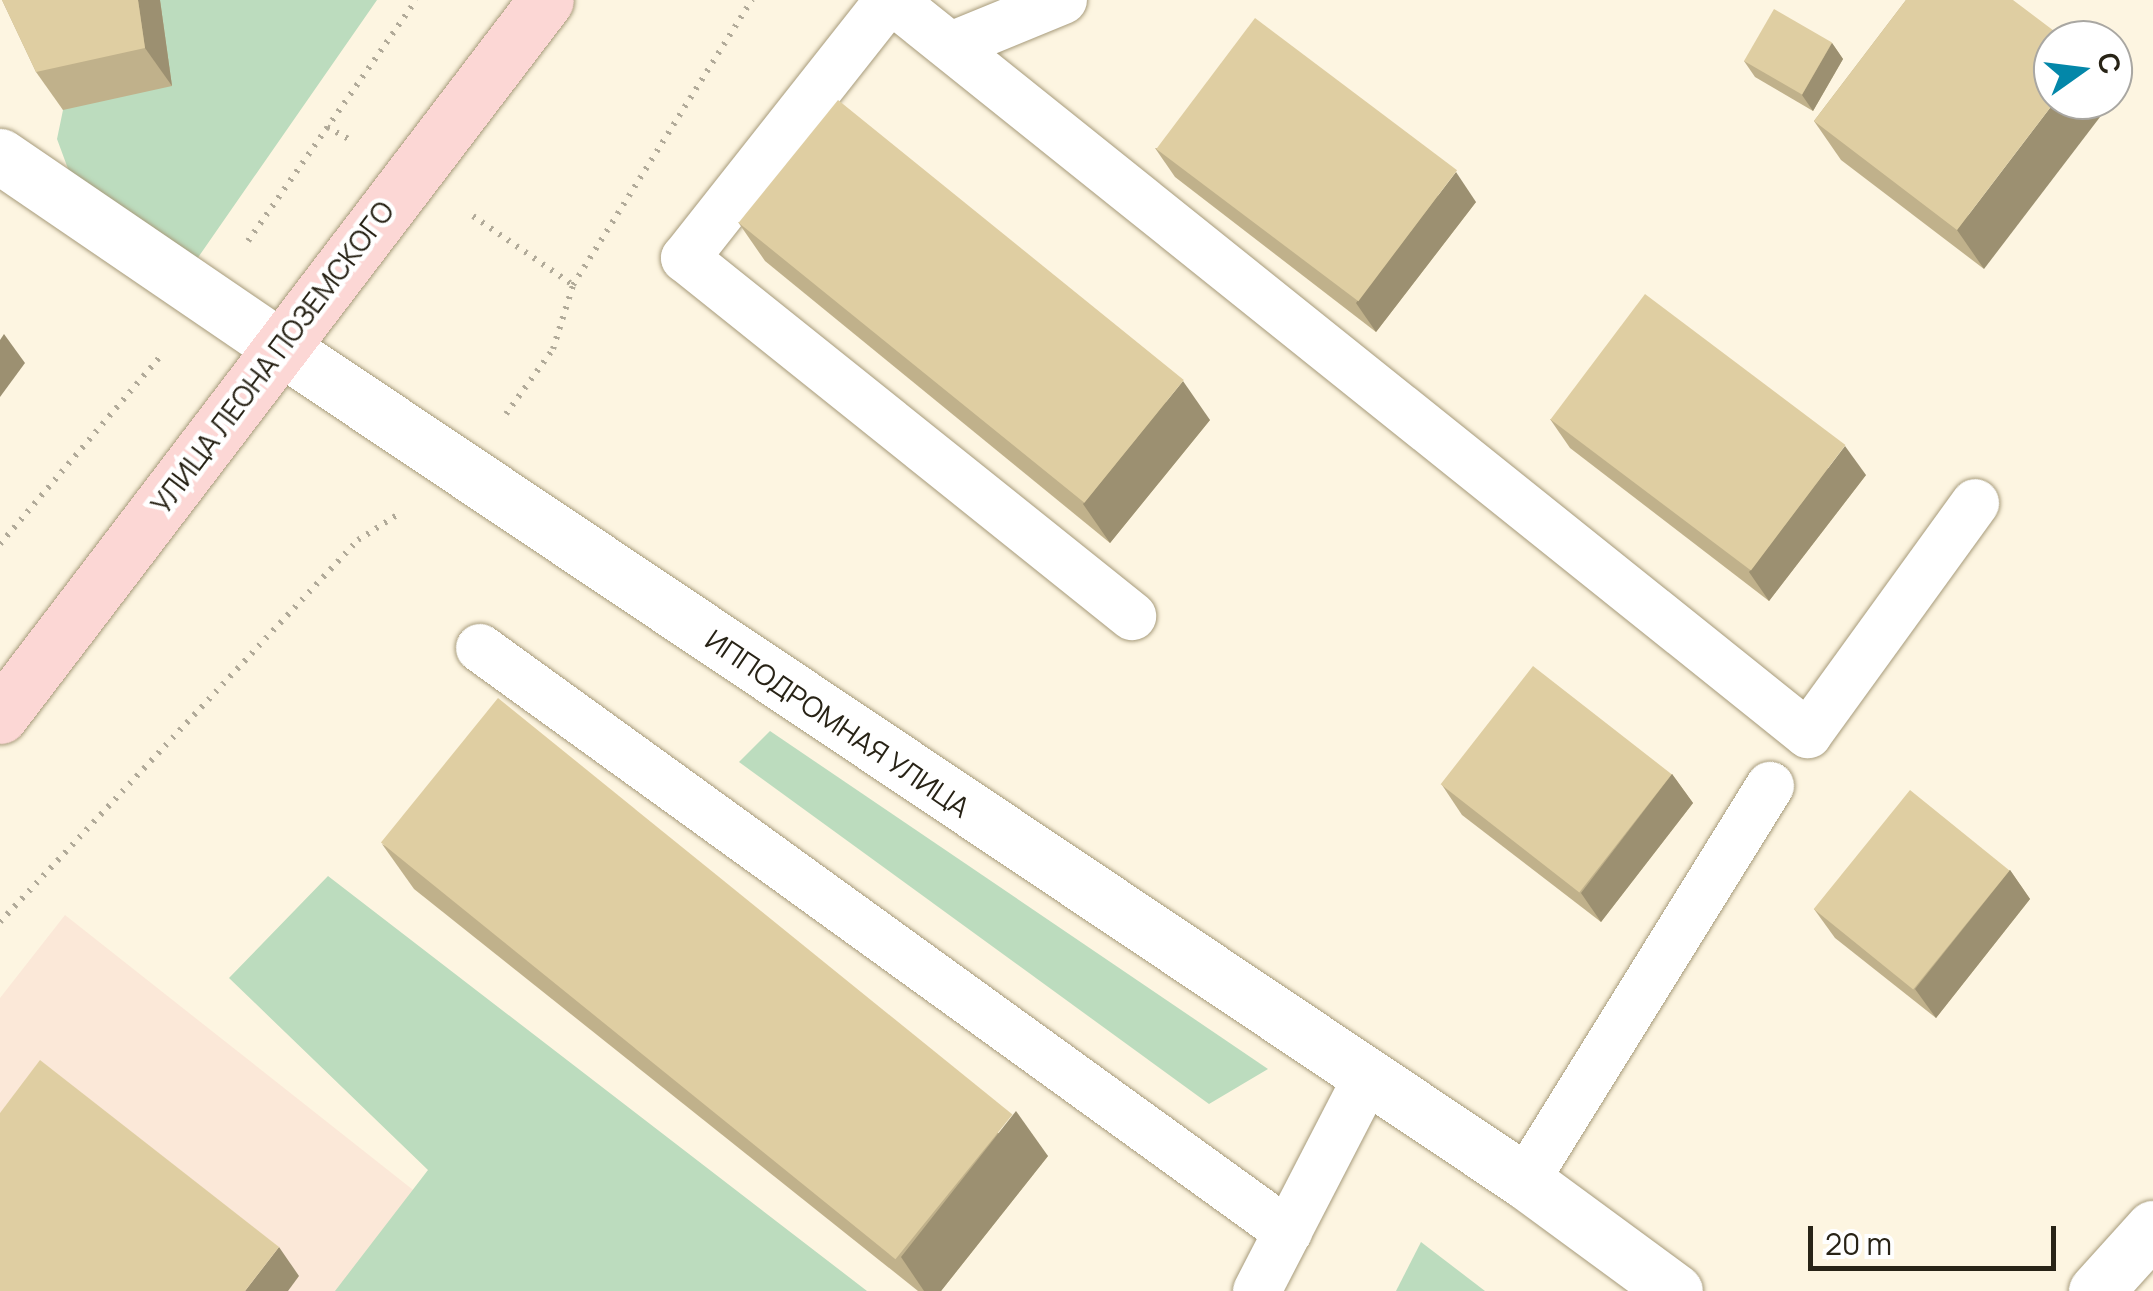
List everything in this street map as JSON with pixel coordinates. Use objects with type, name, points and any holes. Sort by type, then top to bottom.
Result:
[{"type":"main road","name":"УЛИЦА ЛЕОНА ПОЗЕМСКОГО","points":[[0,716],[546,0]]},
{"type":"main road","name":"ИППОДРОМНАЯ УЛИЦА","points":[[0,156],[463,472],[1525,1181],[1675,1291]]},
{"type":"main road","points":[[2096,1291],[2153,1228]]},
{"type":"lane","points":[[1132,616],[684,258],[890,0],[1808,734],[1975,503]]},
{"type":"lane","points":[[950,46],[1062,0]]},
{"type":"lane","points":[[480,648],[1288,1232]]},
{"type":"lane","points":[[1525,1181],[1770,786]]},
{"type":"lane","points":[[1258,1291],[1368,1076]]},
{"type":"path","points":[[0,544],[208,299],[416,0]]},
{"type":"path","points":[[0,922],[358,540],[463,472],[554,349],[573,286],[752,0]]},
{"type":"shaded area","points":[[65,915],[541,1291],[0,1291],[0,998]]},
{"type":"green space","points":[[11,0],[377,0],[197,259],[74,185],[57,139],[63,110]]},
{"type":"green space","points":[[770,731],[1268,1069],[1209,1104],[739,762]]},
{"type":"green space","points":[[328,876],[867,1291],[335,1291],[428,1170],[229,978]]},
{"type":"green space","points":[[1421,1242],[1485,1291],[1396,1291]]},
{"type":"building","points":[[2,0],[138,0],[145,48],[36,72]]},
{"type":"building","points":[[1906,0],[2013,0],[2040,20],[2033,20],[2033,120],[2041,120],[1957,230],[1814,121]]},
{"type":"building","points":[[1774,9],[1832,42],[1802,94],[1744,61]]},
{"type":"building","points":[[1255,18],[1457,170],[1358,301],[1156,149]]},
{"type":"building","points":[[838,100],[1184,380],[1084,503],[739,223]]},
{"type":"building","points":[[1645,294],[1845,445],[1751,570],[1551,419]]},
{"type":"building","points":[[1533,666],[1672,774],[1579,893],[1441,784]]},
{"type":"building","points":[[498,698],[1012,1115],[895,1259],[381,843]]},
{"type":"building","points":[[1910,790],[2009,871],[1913,989],[1814,909]]},
{"type":"building","points":[[40,1060],[279,1247],[245,1291],[0,1291],[0,1113]]}]
